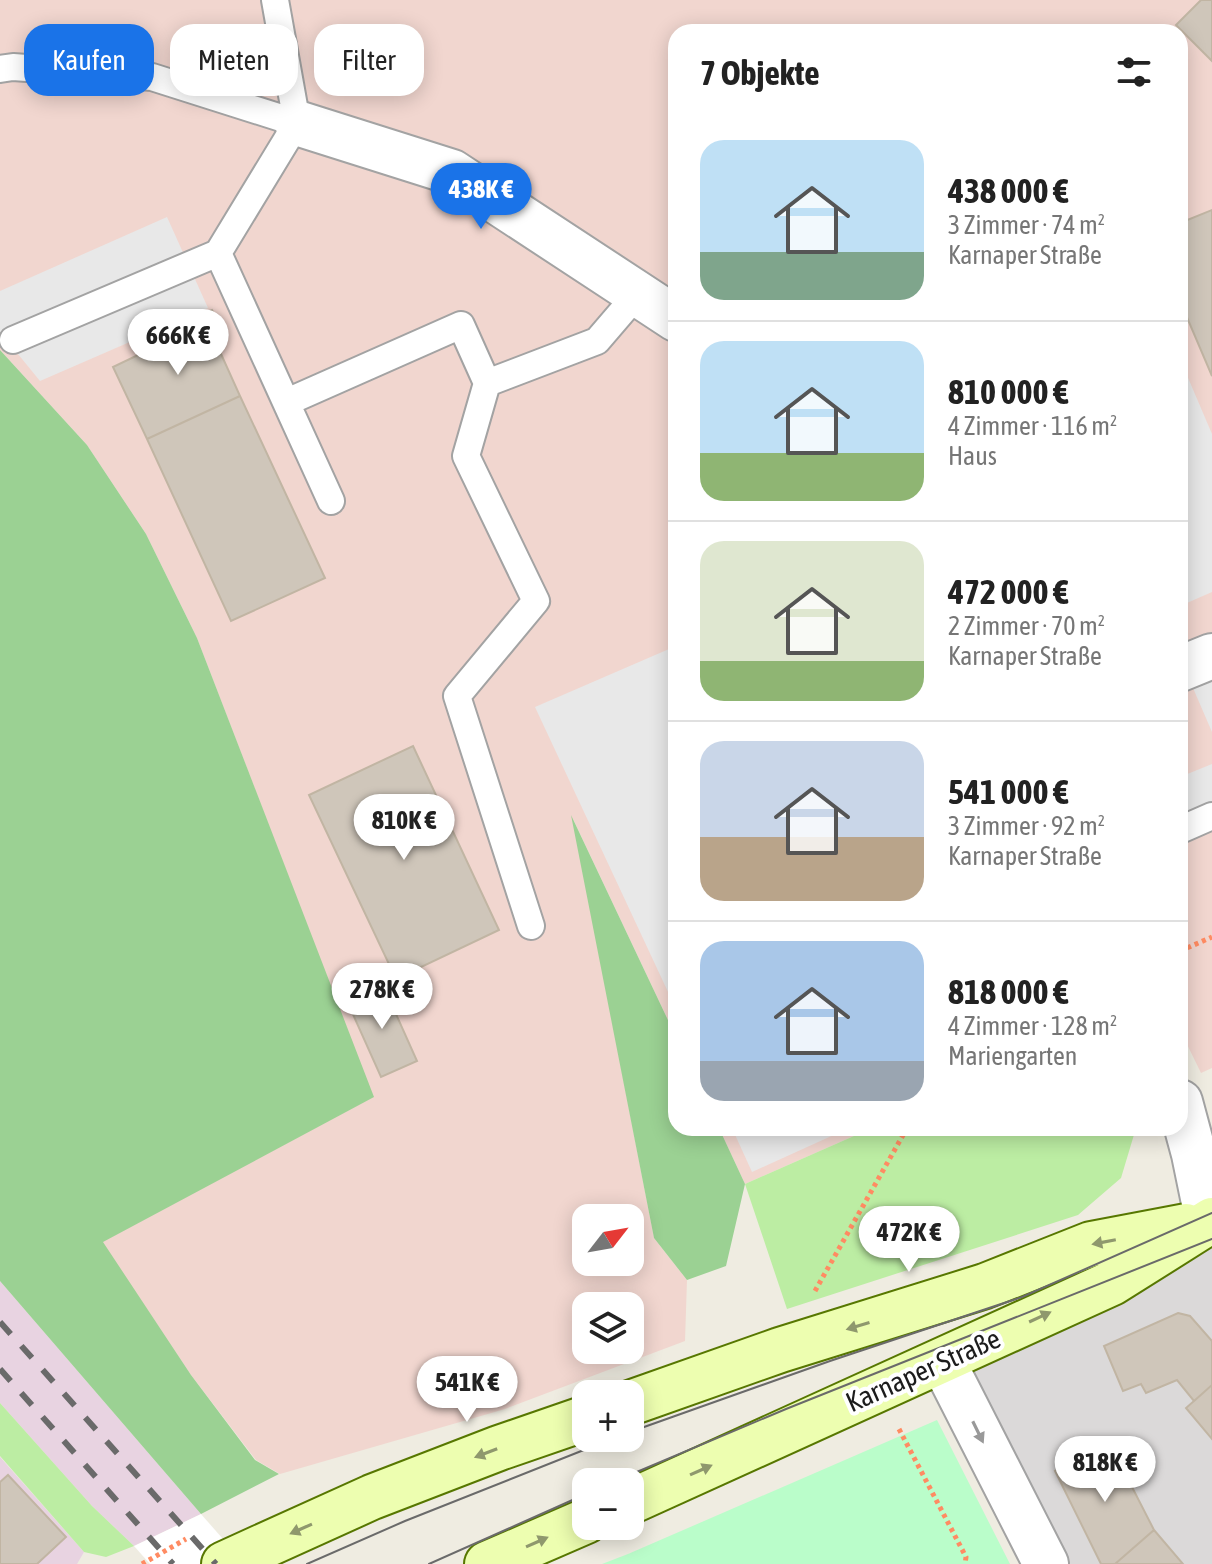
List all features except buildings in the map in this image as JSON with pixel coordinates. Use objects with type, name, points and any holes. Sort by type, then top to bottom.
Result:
[{"type":"main road","name":"Karnaper Straße","points":[[644,1398],[780,1350],[985,1286],[1091,1244],[1210,1221]]},
{"type":"main road","name":"Karnaper Straße","points":[[644,1496],[1112,1283],[1210,1221]]},
{"type":"main road","points":[[224,1564],[372,1497],[572,1423]]},
{"type":"main road","points":[[487,1564],[572,1527]]},
{"type":"street","points":[[297,123],[452,172],[668,313]]},
{"type":"street","points":[[1188,666],[1212,656]]},
{"type":"street","points":[[1188,1132],[1210,1221]]},
{"type":"street","points":[[943,1362],[1046,1564]]},
{"type":"lane","points":[[13,340],[218,253],[297,123],[275,0]]},
{"type":"lane","points":[[0,69],[13,67],[152,77],[297,123]]},
{"type":"lane","points":[[218,253],[331,501]]},
{"type":"lane","points":[[487,383],[597,341],[639,292]]},
{"type":"lane","points":[[287,402],[461,325],[487,383],[466,456],[536,601],[457,696],[531,926]]},
{"type":"lane","points":[[1188,826],[1212,816]]},
{"type":"path","points":[[1188,948],[1212,937]]},
{"type":"path","points":[[780,1350],[902,1136]]},
{"type":"path","points":[[879,1390],[966,1557],[965,1564]]},
{"type":"path","points":[[142,1564],[191,1537]]},
{"type":"shaded area","points":[[0,0],[1212,0],[1212,1068],[1201,1073],[1188,1046],[1188,24],[668,24],[668,1020],[573,819],[654,1238],[687,1280],[685,1341],[644,1356],[644,1292],[572,1292],[572,1364],[624,1364],[582,1380],[572,1380],[572,1384],[505,1409],[280,1474],[256,1460],[191,1375],[102,1242],[373,1097],[197,638],[146,534],[87,445],[0,350]]},
{"type":"shaded area","points":[[167,217],[208,308],[40,381],[0,332],[0,291]]},
{"type":"shaded area","points":[[1188,378],[1212,434],[1212,592],[1188,602]]},
{"type":"shaded area","points":[[668,649],[668,992],[535,707]]},
{"type":"shaded area","points":[[1212,680],[1212,732],[1193,688]]},
{"type":"shaded area","points":[[1212,764],[1212,803],[1188,814],[1188,774]]},
{"type":"shaded area","points":[[723,1136],[854,1136],[745,1184]]},
{"type":"shaded area","points":[[736,1136],[831,1136],[752,1172]]},
{"type":"shaded area","points":[[1212,1226],[1212,1564],[1054,1564],[955,1369]]},
{"type":"shaded area","points":[[0,1281],[201,1514],[134,1546],[92,1506],[0,1403]]},
{"type":"shaded area","points":[[0,1457],[84,1552],[77,1564],[0,1564]]},
{"type":"green space","points":[[0,350],[87,445],[146,534],[197,638],[374,1097],[103,1242],[191,1375],[255,1460],[279,1474],[201,1514],[0,1281]]},
{"type":"green space","points":[[571,815],[668,1020],[668,1136],[723,1136],[745,1184],[726,1266],[687,1280],[654,1238]]},
{"type":"green space","points":[[854,1136],[1134,1136],[1121,1178],[1078,1215],[787,1309],[745,1184]]},
{"type":"green space","points":[[0,1403],[92,1506],[134,1546],[106,1557],[84,1552],[0,1456]]},
{"type":"green space","points":[[937,1420],[1010,1564],[602,1564],[628,1554]]},
{"type":"pier","points":[[201,1514],[245,1564],[150,1564],[134,1546]]},
{"type":"tram line","points":[[644,1427],[1022,1297],[1212,1213]]},
{"type":"tram line","points":[[644,1469],[1212,1239]]},
{"type":"tram line","points":[[307,1564],[405,1521],[579,1452]]},
{"type":"tram line","points":[[429,1564],[572,1500]]},
{"type":"railway","points":[[0,1322],[216,1564]]},
{"type":"railway","points":[[0,1369],[173,1564]]}]
